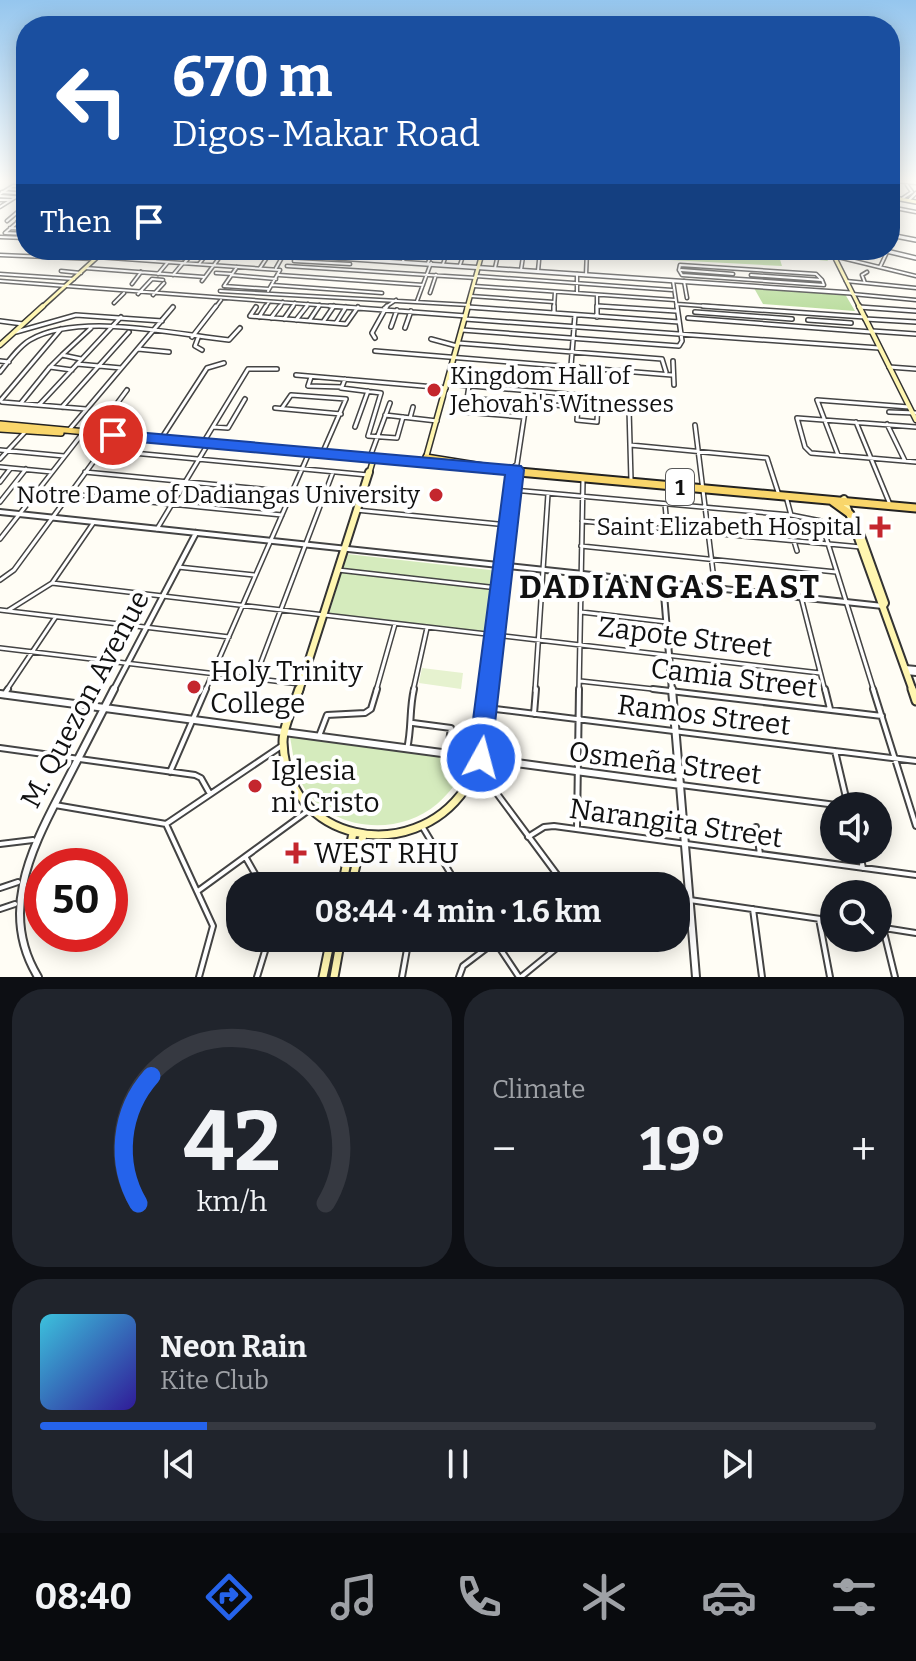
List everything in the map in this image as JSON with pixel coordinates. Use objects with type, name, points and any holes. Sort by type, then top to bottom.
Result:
[{"type":"main road","points":[[0,345],[94,260]]},
{"type":"main road","points":[[426,460],[481,260]]},
{"type":"main road","points":[[836,260],[916,420]]},
{"type":"main road","points":[[0,425],[372,460],[426,460],[500,470]]},
{"type":"main road","points":[[0,425],[25,432],[67,431],[113,435]]},
{"type":"main road","points":[[334,455],[514,471],[479,769],[458,801],[422,826],[390,836],[353,833],[328,824],[309,810],[291,783],[283,745],[284,733],[372,460]]},
{"type":"main road","name":"1","points":[[514,471],[916,506]]},
{"type":"main road","name":"1","points":[[583,477],[702,488]]},
{"type":"main road","name":"1","points":[[782,495],[916,506]]},
{"type":"main road","points":[[846,500],[916,701]]},
{"type":"main road","points":[[832,501],[853,518]]},
{"type":"main road","points":[[853,518],[861,503]]},
{"type":"main road","points":[[345,872],[353,833]]},
{"type":"main road","points":[[354,872],[363,835]]},
{"type":"main road","points":[[323,977],[328,952]]},
{"type":"main road","points":[[334,977],[338,952]]},
{"type":"street","points":[[11,227],[5,233],[16,228]]},
{"type":"street","points":[[135,260],[281,270],[264,295],[220,291]]},
{"type":"street","points":[[173,275],[187,260]]},
{"type":"street","points":[[199,264],[202,260]]},
{"type":"street","points":[[61,271],[141,272],[203,279],[217,260]]},
{"type":"street","points":[[260,268],[266,260]]},
{"type":"street","points":[[276,270],[282,260]]},
{"type":"street","points":[[347,269],[352,260]]},
{"type":"street","points":[[381,260],[916,300]]},
{"type":"street","points":[[417,301],[430,260]]},
{"type":"street","points":[[443,264],[444,260]]},
{"type":"street","points":[[460,265],[462,260]]},
{"type":"street","points":[[495,268],[497,260]]},
{"type":"street","points":[[521,270],[522,260]]},
{"type":"street","points":[[538,271],[539,260]]},
{"type":"street","points":[[586,275],[587,260]]},
{"type":"street","points":[[851,260],[916,276]]},
{"type":"street","points":[[880,267],[882,260]]},
{"type":"street","points":[[294,261],[350,264]]},
{"type":"street","points":[[158,274],[168,262]]},
{"type":"street","points":[[679,265],[749,270],[818,274],[824,285],[681,275],[679,265]]},
{"type":"street","points":[[287,266],[674,290]]},
{"type":"street","points":[[213,299],[237,267]]},
{"type":"street","points":[[306,276],[311,267]]},
{"type":"street","points":[[898,272],[900,267]]},
{"type":"street","points":[[318,277],[322,268]]},
{"type":"street","points":[[732,269],[735,279]]},
{"type":"street","points":[[679,270],[733,274]]},
{"type":"street","points":[[749,270],[752,280]]},
{"type":"street","points":[[132,284],[141,272]]},
{"type":"street","points":[[865,283],[862,275],[867,272]]},
{"type":"street","points":[[216,273],[276,279]]},
{"type":"street","points":[[0,274],[74,279]]},
{"type":"street","points":[[577,274],[577,293]]},
{"type":"street","points":[[279,275],[423,285]]},
{"type":"street","points":[[430,293],[436,275]]},
{"type":"street","points":[[751,275],[822,280]]},
{"type":"street","points":[[138,294],[152,279],[163,281],[153,295]]},
{"type":"street","points":[[745,280],[747,286]]},
{"type":"street","points":[[0,281],[124,293],[358,307],[575,327],[879,348]]},
{"type":"street","points":[[462,330],[679,346],[673,281]]},
{"type":"street","points":[[684,281],[687,298]]},
{"type":"street","points":[[846,281],[916,288]]},
{"type":"street","points":[[224,286],[382,293]]},
{"type":"street","points":[[474,286],[916,322]]},
{"type":"street","points":[[270,288],[679,322]]},
{"type":"street","points":[[363,298],[367,292]]},
{"type":"street","points":[[554,313],[555,292]]},
{"type":"street","points":[[114,303],[124,293]]},
{"type":"street","points":[[597,295],[597,317]]},
{"type":"street","points":[[471,296],[554,302]]},
{"type":"street","points":[[192,337],[221,300]]},
{"type":"street","points":[[375,338],[373,331],[383,309],[396,300]]},
{"type":"street","points":[[259,317],[269,302]]},
{"type":"street","points":[[271,318],[283,302]]},
{"type":"street","points":[[284,319],[295,303]]},
{"type":"street","points":[[296,320],[308,304]]},
{"type":"street","points":[[309,321],[320,305]]},
{"type":"street","points":[[695,305],[696,319]]},
{"type":"street","points":[[323,322],[334,306]]},
{"type":"street","points":[[597,306],[676,311]]},
{"type":"street","points":[[67,431],[173,307]]},
{"type":"street","points":[[256,307],[250,315],[350,323],[358,307]]},
{"type":"street","points":[[336,323],[346,307]]},
{"type":"street","points":[[859,307],[916,311]]},
{"type":"street","points":[[732,308],[733,315]]},
{"type":"street","points":[[750,309],[755,324]]},
{"type":"street","points":[[391,327],[397,310]]},
{"type":"street","points":[[405,328],[411,311]]},
{"type":"street","points":[[695,312],[792,319]]},
{"type":"street","points":[[790,312],[795,327]]},
{"type":"street","points":[[805,313],[811,328]]},
{"type":"street","points":[[11,334],[53,320],[87,315],[162,321]]},
{"type":"street","points":[[571,366],[575,315]]},
{"type":"street","points":[[847,316],[854,331]]},
{"type":"street","points":[[39,405],[121,317]]},
{"type":"street","points":[[688,318],[916,334]]},
{"type":"street","points":[[53,320],[59,329]]},
{"type":"street","points":[[808,320],[851,323]]},
{"type":"street","points":[[0,321],[23,324]]},
{"type":"street","points":[[20,403],[50,367],[91,328]]},
{"type":"street","points":[[0,372],[28,342],[59,329],[110,329],[231,340],[240,328]]},
{"type":"street","points":[[0,401],[59,329]]},
{"type":"street","points":[[62,407],[130,331]]},
{"type":"street","points":[[198,338],[195,346],[202,350]]},
{"type":"street","points":[[431,339],[604,357],[664,359],[666,374]]},
{"type":"street","points":[[138,349],[169,352]]},
{"type":"street","points":[[375,351],[672,375]]},
{"type":"street","points":[[63,354],[81,359]]},
{"type":"street","points":[[0,361],[9,362]]},
{"type":"street","points":[[673,361],[674,385]]},
{"type":"street","points":[[161,439],[207,368],[224,363]]},
{"type":"street","points":[[77,364],[121,368]]},
{"type":"street","points":[[50,367],[72,370]]},
{"type":"street","points":[[579,367],[580,377],[584,381]]},
{"type":"street","points":[[889,367],[916,369]]},
{"type":"street","points":[[157,529],[248,369],[277,369]]},
{"type":"street","points":[[296,375],[579,395],[598,398],[597,422],[577,420],[579,395]]},
{"type":"street","points":[[311,377],[308,385],[381,393],[367,434],[399,437],[403,417]]},
{"type":"street","points":[[385,383],[387,377]]},
{"type":"street","points":[[341,388],[345,379]]},
{"type":"street","points":[[469,386],[465,412],[524,417]]},
{"type":"street","points":[[104,421],[127,390]]},
{"type":"street","points":[[355,427],[368,391]]},
{"type":"street","points":[[514,471],[528,391]]},
{"type":"street","points":[[282,408],[291,395],[346,399],[322,454]]},
{"type":"street","points":[[467,398],[578,407]]},
{"type":"street","points":[[213,427],[228,428],[245,399]]},
{"type":"street","points":[[838,455],[818,400],[909,407]]},
{"type":"street","points":[[0,401],[86,409]]},
{"type":"street","points":[[372,460],[390,403]]},
{"type":"street","points":[[410,418],[413,407]]},
{"type":"street","points":[[275,408],[341,414]]},
{"type":"street","points":[[629,409],[631,480]]},
{"type":"street","points":[[889,412],[914,413]]},
{"type":"street","points":[[385,415],[437,421]]},
{"type":"street","points":[[107,416],[139,420],[127,436]]},
{"type":"street","points":[[916,427],[797,418],[808,451],[916,462]]},
{"type":"street","points":[[856,422],[889,502]]},
{"type":"street","points":[[887,424],[905,461]]},
{"type":"street","points":[[695,425],[715,588]]},
{"type":"street","points":[[0,459],[25,432]]},
{"type":"street","points":[[0,539],[82,434]]},
{"type":"street","points":[[0,580],[14,570],[113,435]]},
{"type":"street","points":[[423,441],[430,442]]},
{"type":"street","points":[[630,445],[767,458],[791,515]]},
{"type":"street","points":[[0,450],[65,456]]},
{"type":"street","points":[[101,450],[368,475]]},
{"type":"street","points":[[170,772],[309,453]]},
{"type":"street","points":[[0,467],[53,472]]},
{"type":"street","points":[[0,482],[11,468]]},
{"type":"street","points":[[0,502],[26,469]]},
{"type":"street","points":[[85,472],[292,492]]},
{"type":"street","points":[[255,679],[333,472]]},
{"type":"street","points":[[577,830],[583,477]]},
{"type":"street","points":[[513,490],[791,515],[821,521],[916,826]]},
{"type":"street","points":[[534,714],[548,493]]},
{"type":"street","points":[[69,494],[282,515]]},
{"type":"street","points":[[665,504],[666,515]]},
{"type":"street","points":[[356,510],[509,525]]},
{"type":"street","points":[[0,512],[883,606]]},
{"type":"street","points":[[582,521],[863,548]]},
{"type":"street","points":[[8,611],[52,583],[94,522]]},
{"type":"street","name":"M. Quezon Avenue","points":[[38,977],[20,945],[15,904],[18,882],[33,840],[196,533]]},
{"type":"street","points":[[794,541],[797,551]]},
{"type":"street","points":[[581,546],[838,572]]},
{"type":"street","points":[[178,567],[256,576]]},
{"type":"street","points":[[336,570],[502,588]]},
{"type":"street","points":[[663,582],[687,872]]},
{"type":"street","name":"Zapote Street","points":[[52,583],[820,673]]},
{"type":"street","points":[[801,597],[830,709]]},
{"type":"street","points":[[0,610],[229,637]]},
{"type":"street","points":[[581,612],[667,622]]},
{"type":"street","points":[[2,695],[56,617]]},
{"type":"street","points":[[319,737],[327,715],[365,713],[371,709],[395,624]]},
{"type":"street","points":[[407,749],[413,723],[409,711],[427,628]]},
{"type":"street","points":[[0,648],[300,684]]},
{"type":"street","points":[[905,670],[916,671]]},
{"type":"street","name":"Camia Street","points":[[580,681],[883,716]]},
{"type":"street","name":"Osmeña Street","points":[[2,695],[820,803]]},
{"type":"street","name":"Ramos Street","points":[[487,708],[916,761]]},
{"type":"street","points":[[413,723],[451,728],[447,754]]},
{"type":"street","points":[[52,805],[166,824],[283,745]]},
{"type":"street","points":[[0,748],[199,777],[210,794]]},
{"type":"street","points":[[835,751],[843,792]]},
{"type":"street","points":[[479,769],[554,872]]},
{"type":"street","points":[[198,891],[309,810]]},
{"type":"street","points":[[166,824],[214,929],[199,977]]},
{"type":"street","points":[[422,826],[450,872]]},
{"type":"street","name":"Narangita Street","points":[[528,837],[547,826],[916,875]]},
{"type":"street","points":[[756,827],[760,854]]},
{"type":"street","points":[[0,844],[33,840]]},
{"type":"street","points":[[246,858],[254,872]]},
{"type":"street","points":[[862,864],[863,868]]},
{"type":"street","points":[[0,888],[18,882]]},
{"type":"street","points":[[690,900],[819,919],[830,977]]},
{"type":"street","points":[[0,909],[15,904]]},
{"type":"street","points":[[753,908],[762,977]]},
{"type":"street","points":[[690,911],[696,977]]},
{"type":"street","points":[[892,930],[916,933]]},
{"type":"street","points":[[257,977],[265,952]]},
{"type":"street","points":[[402,977],[406,952]]},
{"type":"street","points":[[459,977],[463,966],[480,952]]},
{"type":"street","points":[[504,952],[520,977],[551,952]]},
{"type":"street","points":[[887,952],[895,977]]},
{"type":"green space","points":[[670,260],[780,260],[782,266]]},
{"type":"green space","points":[[754,288],[845,294],[855,311],[763,304]]},
{"type":"green space","points":[[347,554],[499,571],[491,633],[329,614]]},
{"type":"green space","points":[[422,668],[463,673],[461,689],[419,683]]},
{"type":"green space","points":[[290,737],[470,760],[447,794],[421,815],[384,825],[364,824],[328,812],[314,800],[299,779]]},
{"type":"place","name":"Kingdom Hall of Jehovah's Witnesses","points":[[434,390]]},
{"type":"place","name":"Notre Dame of Dadiangas University","points":[[436,495]]},
{"type":"place","name":"Saint Elizabeth Hospital","points":[[880,527]]},
{"type":"place","name":"Holy Trinity College","points":[[194,687]]},
{"type":"place","name":"Iglesia ni Cristo","points":[[255,786]]},
{"type":"place","name":"WEST RHU","points":[[296,853]]},
{"type":"district","name":"DADIANGAS EAST","points":[[670,587]]},
{"type":"route","points":[[113,435],[515,470],[481,758]]}]
